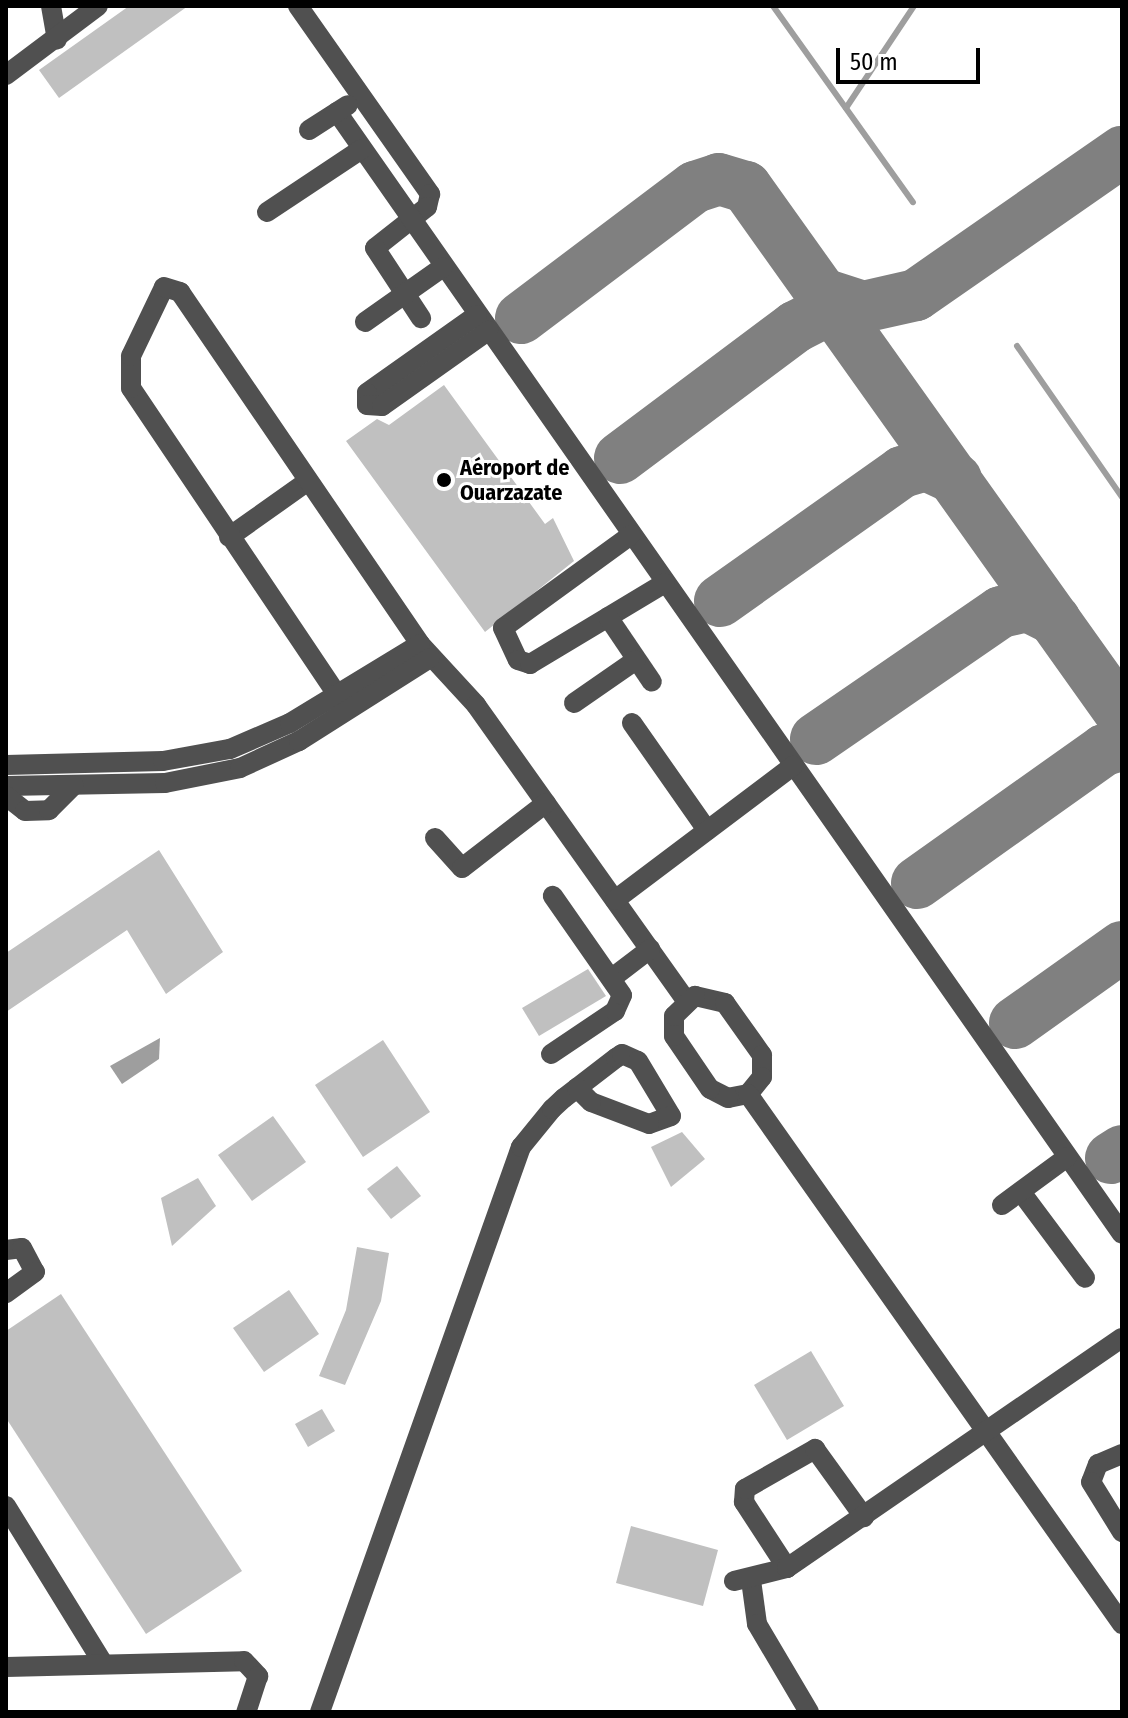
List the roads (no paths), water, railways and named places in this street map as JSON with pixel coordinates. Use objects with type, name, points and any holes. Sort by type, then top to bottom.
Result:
[{"type":"street","points":[[51,6],[57,39]]},
{"type":"street","points":[[6,75],[98,6]]},
{"type":"street","points":[[298,6],[430,194],[410,220],[375,248],[421,318]]},
{"type":"street","points":[[309,130],[362,96]]},
{"type":"street","points":[[337,112],[1122,1234]]},
{"type":"street","points":[[267,212],[362,149]]},
{"type":"street","points":[[365,322],[443,267]]},
{"type":"street","points":[[338,696],[131,388],[131,356],[164,287],[180,292],[425,651],[476,705],[686,1000]]},
{"type":"street","points":[[444,351],[482,323]]},
{"type":"street","points":[[229,537],[308,481]]},
{"type":"street","points":[[631,535],[507,625],[502,637],[518,660],[530,664],[665,583]]},
{"type":"street","points":[[608,617],[652,682]]},
{"type":"street","points":[[6,765],[208,755],[262,737],[425,651]]},
{"type":"street","points":[[6,786],[165,783],[240,768],[299,741],[425,651]]},
{"type":"street","points":[[574,703],[636,660]]},
{"type":"street","points":[[632,723],[707,830]]},
{"type":"street","points":[[615,900],[793,766]]},
{"type":"street","points":[[6,796],[25,811],[49,810],[74,785]]},
{"type":"street","points":[[435,838],[462,868],[546,803]]},
{"type":"street","points":[[551,1054],[620,1006],[612,978],[553,896]]},
{"type":"street","points":[[612,978],[650,949]]},
{"type":"street","points":[[716,997],[756,1045],[762,1077],[748,1094],[728,1098],[710,1089],[679,1044],[672,1026],[686,1000],[716,997]]},
{"type":"street","points":[[320,1712],[514,1162],[540,1121],[577,1088]]},
{"type":"street","points":[[748,1094],[1122,1624]]},
{"type":"street","points":[[1002,1205],[1067,1157]]},
{"type":"street","points":[[1021,1192],[1085,1278]]},
{"type":"street","points":[[6,1250],[22,1248],[35,1272],[6,1293]]},
{"type":"street","points":[[809,1712],[757,1624],[742,1580],[787,1568],[988,1435],[1122,1338]]},
{"type":"street","points":[[787,1568],[744,1502],[748,1486],[815,1449],[864,1517]]},
{"type":"street","points":[[1118,1519],[1092,1476],[1104,1460],[1122,1454]]},
{"type":"street","points":[[6,1506],[103,1663]]},
{"type":"street","points":[[6,1667],[244,1661],[258,1676],[246,1712]]},
{"type":"waterway","points":[[773,6],[913,202]]},
{"type":"waterway","points":[[846,108],[914,6]]},
{"type":"waterway","points":[[1017,346],[1122,497]]},
{"type":"place","name":"Aéroport de Ouarzazate","points":[[444,480]]}]
